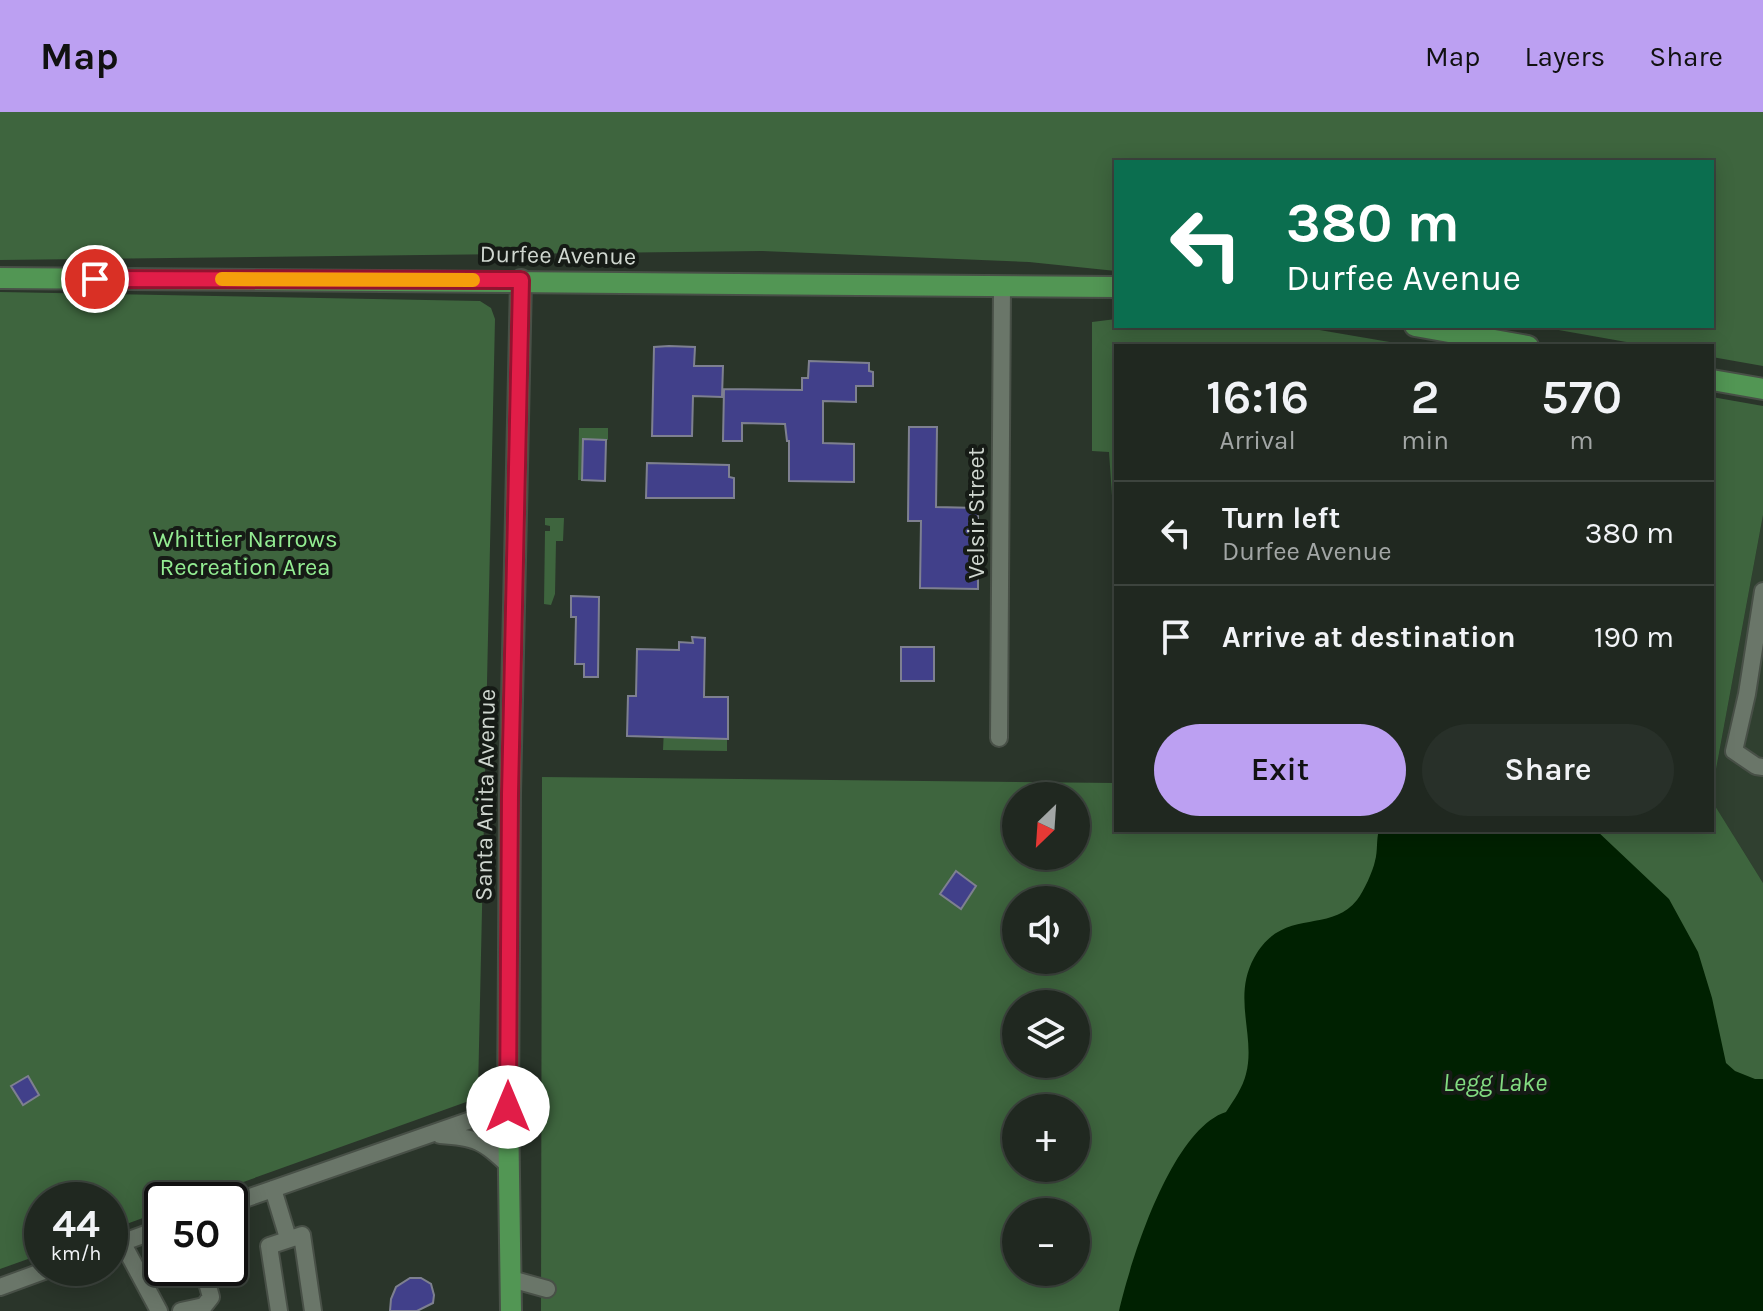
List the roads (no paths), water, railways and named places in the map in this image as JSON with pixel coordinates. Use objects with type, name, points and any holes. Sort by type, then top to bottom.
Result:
[{"type":"main road","name":"Durfee Avenue","points":[[0,278],[1114,287]]},
{"type":"main road","name":"Santa Anita Avenue","points":[[511,1311],[508,1107],[510,794],[521,280]]},
{"type":"main road","points":[[1426,328],[1517,344]]},
{"type":"main road","points":[[1714,380],[1763,389]]},
{"type":"street","name":"Velsir Street","points":[[999,738],[1002,287]]},
{"type":"street","points":[[1763,591],[1747,694],[1734,751],[1756,766],[1763,767]]},
{"type":"street","points":[[248,1198],[508,1107]]},
{"type":"street","points":[[430,1134],[470,1136],[488,1145],[509,1166]]},
{"type":"street","points":[[273,1189],[288,1238]]},
{"type":"street","points":[[279,1311],[269,1246],[302,1235],[313,1311]]},
{"type":"street","points":[[128,1263],[159,1311]]},
{"type":"street","points":[[0,1287],[24,1278]]},
{"type":"street","points":[[511,1279],[547,1289]]},
{"type":"street","points":[[181,1311],[204,1306],[211,1297],[208,1286]]},
{"type":"water","name":"Legg Lake","points":[[1379,832],[1598,832],[1669,899],[1698,952],[1726,1063],[1735,1071],[1763,1079],[1763,1311],[1119,1311],[1144,1230],[1172,1169],[1188,1143],[1206,1123],[1226,1112],[1245,1079],[1248,1045],[1245,988],[1254,958],[1265,942],[1278,932],[1333,917],[1357,900],[1374,865]]},
{"type":"park label","name":"Whittier Narrows Recreation Area","points":[[245,553]]}]
